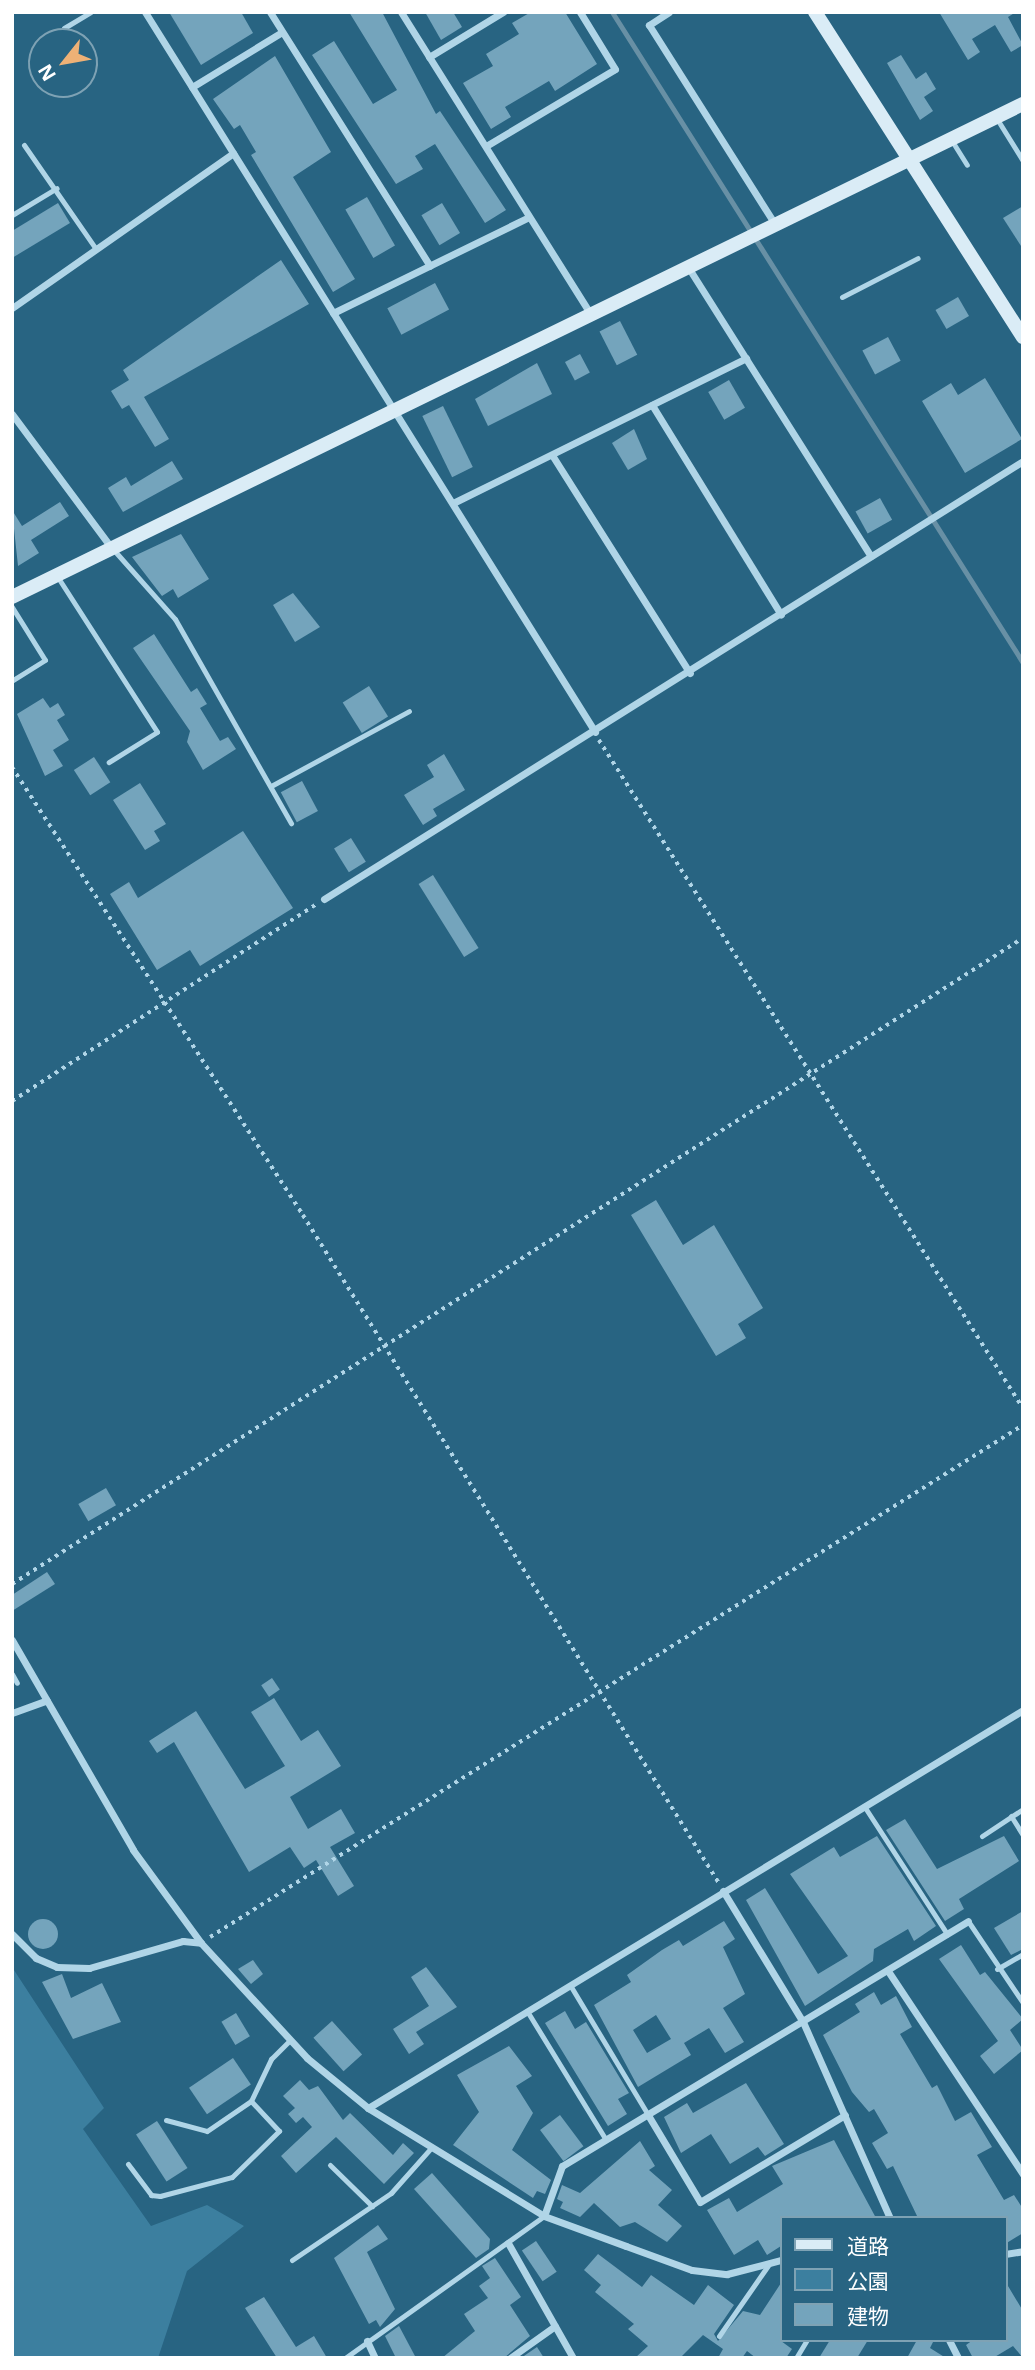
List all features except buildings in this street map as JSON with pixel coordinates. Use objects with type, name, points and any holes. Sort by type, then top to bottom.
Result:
[{"type":"street","points":[[145,12],[595,732]]},
{"type":"street","points":[[270,12],[430,266]]},
{"type":"street","points":[[401,12],[590,313]]},
{"type":"street","points":[[429,57],[503,12]]},
{"type":"street","points":[[486,146],[615,68],[580,12]]},
{"type":"street","points":[[669,12],[649,25],[770,228]]},
{"type":"street","points":[[815,12],[1023,337]]},
{"type":"street","points":[[192,86],[282,32]]},
{"type":"street","points":[[12,597],[110,546],[1023,104]]},
{"type":"street","points":[[12,308],[233,153]]},
{"type":"street","points":[[333,313],[529,217]]},
{"type":"street","points":[[687,266],[871,556]]},
{"type":"street","points":[[453,503],[746,358]]},
{"type":"street","points":[[652,405],[781,615]]},
{"type":"street","points":[[12,414],[110,546]]},
{"type":"street","points":[[552,455],[690,673]]},
{"type":"street","points":[[324,899],[690,673],[1023,461]]},
{"type":"street","points":[[12,1640],[133,1850],[201,1943],[290,2040],[368,2108],[544,2216],[692,2270],[727,2274],[780,2260]]},
{"type":"street","points":[[12,1713],[47,1700]]},
{"type":"street","points":[[368,2108],[1023,1710]]},
{"type":"street","points":[[723,1891],[803,2022],[889,2216]]},
{"type":"street","points":[[544,2216],[562,2166],[968,1921]]},
{"type":"street","points":[[12,1934],[36,1958],[57,1967],[89,1968],[183,1941],[201,1943]]},
{"type":"street","points":[[888,1971],[1023,2174]]},
{"type":"street","points":[[648,2115],[700,2202],[845,2115]]},
{"type":"street","points":[[508,2243],[573,2358]]},
{"type":"street","points":[[510,2358],[555,2326]]},
{"type":"street","points":[[367,2341],[375,2358]]},
{"type":"lane","points":[[64,28],[91,12]]},
{"type":"lane","points":[[996,118],[1023,161]]},
{"type":"lane","points":[[950,139],[967,165]]},
{"type":"lane","points":[[24,145],[57,188],[96,249]]},
{"type":"lane","points":[[12,215],[57,188]]},
{"type":"lane","points":[[842,297],[918,257]]},
{"type":"lane","points":[[110,546],[175,619],[291,823]]},
{"type":"lane","points":[[56,573],[157,732],[109,762]]},
{"type":"lane","points":[[12,607],[45,660],[12,681]]},
{"type":"lane","points":[[271,786],[409,711]]},
{"type":"lane","points":[[12,1674],[17,1683]]},
{"type":"lane","points":[[864,1806],[947,1934]]},
{"type":"lane","points":[[982,1836],[1023,1809]]},
{"type":"lane","points":[[1011,1816],[1023,1835]]},
{"type":"lane","points":[[968,1921],[997,1969],[1023,2003]]},
{"type":"lane","points":[[997,1969],[1023,1954]]},
{"type":"lane","points":[[570,1985],[648,2115]]},
{"type":"lane","points":[[527,2011],[606,2140]]},
{"type":"lane","points":[[166,2120],[206,2131],[251,2101],[271,2059],[290,2040]]},
{"type":"lane","points":[[128,2164],[151,2195],[160,2196],[232,2176],[279,2131],[251,2101]]},
{"type":"lane","points":[[292,2260],[372,2206],[430,2148]]},
{"type":"lane","points":[[330,2165],[372,2206]]},
{"type":"lane","points":[[345,2358],[544,2216]]},
{"type":"lane","points":[[719,2336],[770,2262]]},
{"type":"lane","points":[[796,2358],[806,2342]]},
{"type":"path","points":[[595,732],[1023,1408]]},
{"type":"path","points":[[12,767],[165,1004],[723,1891]]},
{"type":"path","points":[[12,1101],[324,899]]},
{"type":"path","points":[[12,1584],[1023,938]]},
{"type":"path","points":[[201,1943],[1023,1425]]},
{"type":"green space","points":[[12,1967],[104,2108],[83,2129],[151,2226],[207,2205],[244,2226],[187,2271],[158,2358],[12,2358]]},
{"type":"waterway","points":[[612,12],[1023,663]]}]
